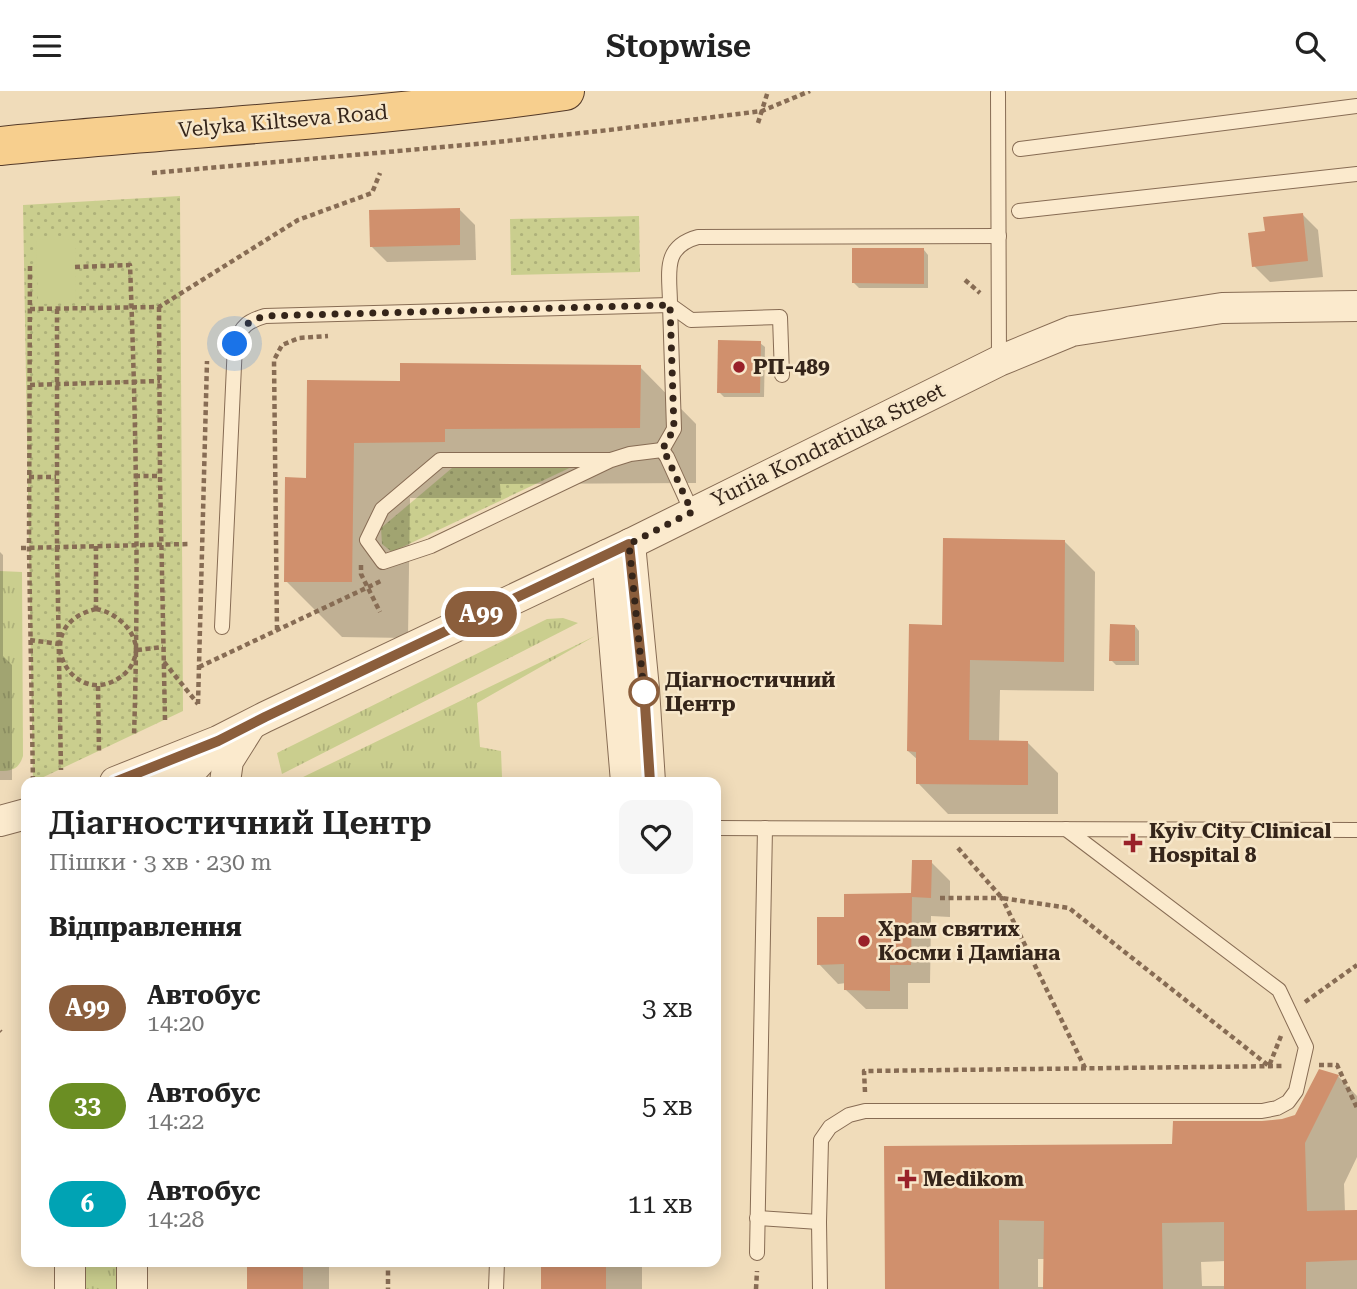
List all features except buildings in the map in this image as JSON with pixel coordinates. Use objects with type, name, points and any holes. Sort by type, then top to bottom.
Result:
[{"type":"main road","name":"Velyka Kiltseva Road","points":[[0,146],[329,118],[565,91]]},
{"type":"street","name":"Yuriia Kondratiuka Street","points":[[128,777],[218,741],[618,549],[999,361],[1072,331],[1222,308],[1357,306]]},
{"type":"street","points":[[618,549],[626,777]]},
{"type":"street","points":[[618,549],[644,689],[650,777]]},
{"type":"street","points":[[226,777],[228,761],[252,723]]},
{"type":"street","name":"Yuriia Kondratiuka Street","points":[[186,777],[218,741]]},
{"type":"street","points":[[70,1267],[70,1289]]},
{"type":"street","points":[[132,1267],[132,1289]]},
{"type":"lane","points":[[998,93],[999,361]]},
{"type":"lane","points":[[1020,149],[1357,106]]},
{"type":"lane","points":[[1018,211],[1357,174]]},
{"type":"lane","points":[[662,450],[674,429],[670,259],[675,249],[687,240],[698,237],[999,236]]},
{"type":"lane","points":[[222,627],[235,344],[239,331],[251,320],[265,316],[670,305],[691,320],[780,317],[782,375]]},
{"type":"lane","points":[[611,460],[440,460],[382,509],[367,540],[383,562],[431,546],[611,460],[630,454],[662,450]]},
{"type":"lane","points":[[662,450],[692,512]]},
{"type":"lane","points":[[721,828],[1357,830]]},
{"type":"lane","points":[[757,1253],[765,828]]},
{"type":"lane","points":[[820,1289],[821,1140],[830,1127],[849,1115],[865,1111],[1262,1111],[1288,1102],[1296,1091],[1306,1047],[1279,990],[1066,829]]},
{"type":"lane","points":[[757,1218],[819,1222]]},
{"type":"lane","points":[[496,1289],[497,1267]]},
{"type":"path","points":[[758,123],[768,91]]},
{"type":"path","points":[[152,173],[488,143],[762,111],[810,91]]},
{"type":"path","points":[[30,309],[159,307],[298,220],[372,193],[380,173]]},
{"type":"path","points":[[75,267],[130,265],[136,545],[134,736]]},
{"type":"path","points":[[30,266],[29,548],[33,777]]},
{"type":"path","points":[[159,307],[165,720]]},
{"type":"path","points":[[57,309],[56,477],[61,770]]},
{"type":"path","points":[[277,630],[274,360],[282,345],[299,338],[340,336]]},
{"type":"path","points":[[164,661],[198,704],[207,361]]},
{"type":"path","points":[[30,385],[160,381]]},
{"type":"path","points":[[135,476],[160,476]]},
{"type":"path","points":[[29,477],[56,477]]},
{"type":"path","points":[[22,548],[189,544]]},
{"type":"path","points":[[96,546],[96,609]]},
{"type":"path","points":[[361,561],[361,573],[380,612]]},
{"type":"path","points":[[96,609],[116,616],[125,625],[133,637],[136,650],[134,662],[128,670],[120,677],[99,686],[78,679],[71,673],[64,664],[59,645],[62,632],[70,622],[79,615],[96,609]]},
{"type":"path","points":[[30,640],[59,645]]},
{"type":"path","points":[[136,650],[163,647]]},
{"type":"path","points":[[99,686],[99,752]]},
{"type":"path","points":[[942,829],[1002,898],[1085,1068]]},
{"type":"path","points":[[940,898],[1002,898],[1069,908],[1269,1066]]},
{"type":"path","points":[[864,1071],[1338,1065],[1357,1108]]},
{"type":"path","points":[[388,1267],[388,1289]]},
{"type":"green space","points":[[180,196],[183,711],[44,777],[33,777],[23,205]]},
{"type":"green space","points":[[639,216],[640,272],[511,275],[510,219]]},
{"type":"green space","points":[[75,239],[76,303],[38,304],[36,240]]},
{"type":"green space","points":[[580,463],[392,552],[382,544],[381,528],[452,468]]},
{"type":"green space","points":[[0,571],[22,572],[23,756],[14,768],[0,771]]},
{"type":"green space","points":[[563,618],[578,623],[282,774],[277,753],[547,619]]},
{"type":"green space","points":[[595,636],[477,703],[480,747],[501,751],[502,777],[303,777]]},
{"type":"green space","points":[[83,1267],[126,1267],[126,1289],[83,1289]]},
{"type":"bus line","name":"А99","points":[[128,777],[218,741],[629,544],[644,689],[650,777]]},
{"type":"place","name":"РП-489","points":[[739,367]]},
{"type":"place","name":"Діагностичний Центр","points":[[644,692]]},
{"type":"place","name":"Kyiv City Clinical Hospital 8","points":[[1133,843]]},
{"type":"place","name":"Храм святих Косми і Даміана","points":[[864,941]]},
{"type":"place","name":"Medikom","points":[[907,1179]]},
{"type":"route","points":[[235,344],[239,331],[251,320],[265,316],[670,305],[674,429],[662,450],[692,512],[629,544],[644,692]]}]
